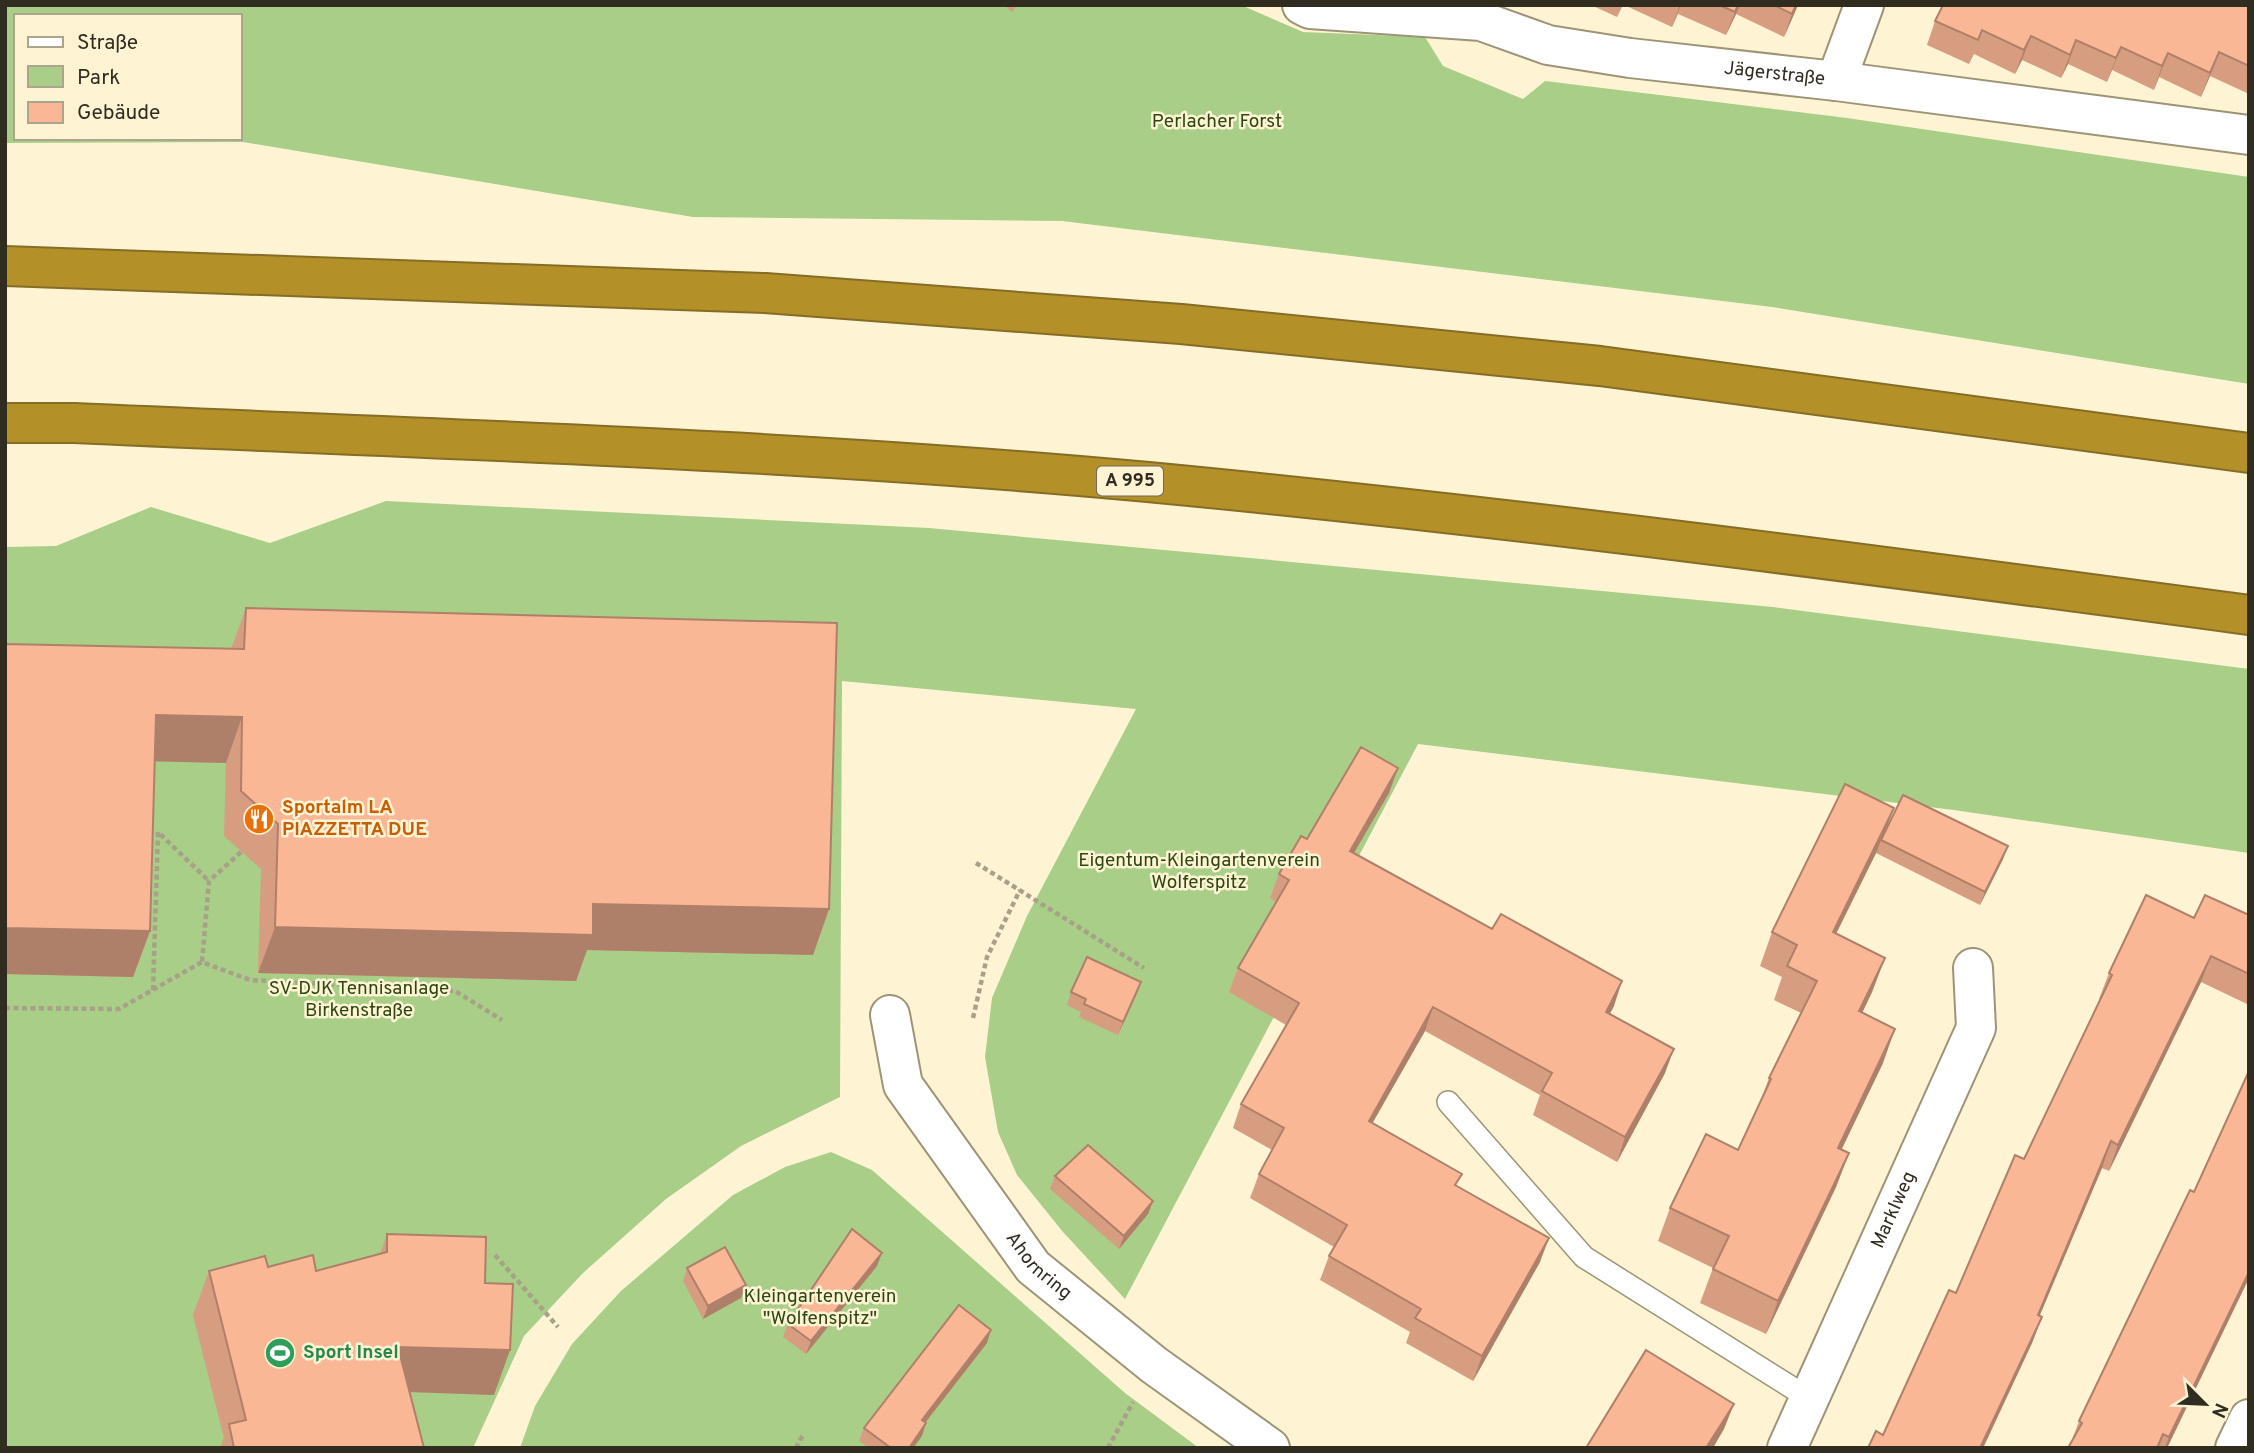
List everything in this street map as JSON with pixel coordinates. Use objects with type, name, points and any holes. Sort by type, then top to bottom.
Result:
[{"type":"highway","points":[[5,267],[765,293],[1181,324],[1600,366],[2249,453]]},
{"type":"highway","name":"A 995","points":[[5,423],[88,423],[718,451],[1143,482],[1566,525],[2249,614]]},
{"type":"street","name":"Jägerstraße","points":[[1303,5],[1310,9],[1442,11],[1481,21],[1548,45],[1630,58],[1836,81],[2249,135]]},
{"type":"street","points":[[1836,81],[1864,5]]},
{"type":"street","name":"Marklweg","points":[[1787,1448],[1976,1028],[1973,968]]},
{"type":"street","name":"Ahornring","points":[[890,1015],[903,1085],[1033,1267],[1154,1365],[1270,1448]]},
{"type":"street","points":[[2235,1448],[2249,1419]]},
{"type":"lane","points":[[1448,1102],[1584,1258],[1810,1399]]},
{"type":"path","points":[[153,990],[158,832],[209,881]]},
{"type":"path","points":[[202,962],[209,881],[242,852]]},
{"type":"path","points":[[976,863],[1144,968]]},
{"type":"path","points":[[973,1018],[987,957],[1020,890]]},
{"type":"path","points":[[5,1009],[118,1009],[202,962]]},
{"type":"path","points":[[202,962],[250,980],[455,991],[502,1020]]},
{"type":"path","points":[[495,1255],[558,1326]]},
{"type":"path","points":[[796,1448],[804,1433]]},
{"type":"green space","name":"Perlacher Forst","points":[[5,5],[1241,5],[1303,32],[1425,37],[1443,66],[1523,99],[1545,81],[1847,118],[2249,177],[2249,384],[1772,307],[1062,221],[693,217],[243,142],[5,143]]},
{"type":"green space","points":[[386,501],[929,528],[1773,607],[2249,669],[2249,853],[1954,810],[1418,744],[1125,1299],[1063,1232],[1017,1175],[998,1132],[985,1057],[992,998],[1027,916],[1136,709],[842,681],[840,1097],[741,1146],[666,1199],[583,1273],[524,1336],[473,1448],[5,1448],[5,547],[56,546],[151,507],[270,543]]},
{"type":"green space","name":"Kleingartenverein \"Wolfenspitz\"","points":[[831,1152],[872,1170],[1125,1393],[1199,1448],[520,1448],[535,1406],[572,1344],[621,1291],[733,1195],[785,1167]]},
{"type":"building","points":[[1719,5],[1738,5],[1735,12]]},
{"type":"building","points":[[1774,5],[1796,5],[1792,14]]},
{"type":"building","points":[[1943,5],[2249,5],[2249,66],[2219,52],[2210,73],[2168,53],[2162,66],[2121,47],[2116,58],[2076,40],[2070,55],[2031,36],[2024,50],[1982,30],[1978,40],[1935,21]]},
{"type":"building","points":[[246,608],[837,623],[829,909],[593,904],[593,935],[275,927],[278,824],[241,791],[242,717],[156,715],[150,931],[5,928],[5,644],[244,649]]},
{"type":"building","points":[[1361,747],[1398,768],[1350,851],[1492,929],[1501,914],[1622,981],[1606,1012],[1674,1049],[1625,1137],[1542,1091],[1552,1073],[1433,1007],[1369,1121],[1462,1174],[1455,1185],[1549,1238],[1482,1356],[1415,1318],[1421,1309],[1329,1256],[1347,1225],[1259,1174],[1284,1128],[1241,1104],[1299,1003],[1238,968],[1289,880],[1279,874],[1301,836],[1307,839]]},
{"type":"building","points":[[1845,784],[1894,808],[1833,932],[1885,958],[1859,1011],[1895,1029],[1838,1148],[1849,1153],[1778,1301],[1713,1269],[1729,1236],[1670,1208],[1706,1134],[1738,1150],[1771,1079],[1769,1078],[1817,981],[1787,966],[1797,945],[1772,932]]},
{"type":"building","points":[[1903,795],[2008,846],[1985,892],[1881,840]]},
{"type":"building","points":[[2146,895],[2194,918],[2205,895],[2249,915],[2249,974],[2211,956],[2118,1145],[2111,1141],[2038,1315],[2042,1317],[1980,1448],[1868,1448],[1876,1431],[1883,1435],[1949,1290],[1956,1293],[2015,1155],[2024,1159],[2112,975],[2109,973]]},
{"type":"building","points":[[1087,957],[1141,982],[1123,1022],[1084,1004],[1086,999],[1071,992]]},
{"type":"building","points":[[2249,1071],[2249,1272],[2169,1437],[2163,1434],[2157,1448],[2068,1448],[2190,1190],[2194,1192]]},
{"type":"building","points":[[1088,1145],[1153,1201],[1124,1236],[1055,1176]]},
{"type":"building","points":[[852,1229],[882,1253],[811,1341],[788,1324]]},
{"type":"building","points":[[387,1234],[486,1237],[485,1283],[513,1284],[510,1350],[398,1347],[424,1448],[234,1448],[229,1424],[246,1420],[209,1271],[265,1256],[268,1267],[313,1255],[316,1271],[387,1252]]},
{"type":"building","points":[[725,1247],[746,1285],[708,1306],[687,1268]]},
{"type":"building","points":[[959,1305],[991,1330],[922,1420],[926,1423],[909,1448],[891,1448],[864,1428]]},
{"type":"building","points":[[1646,1350],[1734,1404],[1706,1448],[1586,1448]]},
{"type":"place","name":"Sportalm LA PIAZZETTA DUE","points":[[259,819]]},
{"type":"place","name":"Sport Insel","points":[[280,1353]]},
{"type":"park label","name":"Eigentum-Kleingartenverein Wolferspitz","points":[[1199,872]]},
{"type":"park label","name":"SV-DJK Tennisanlage Birkenstraße","points":[[359,1000]]}]
